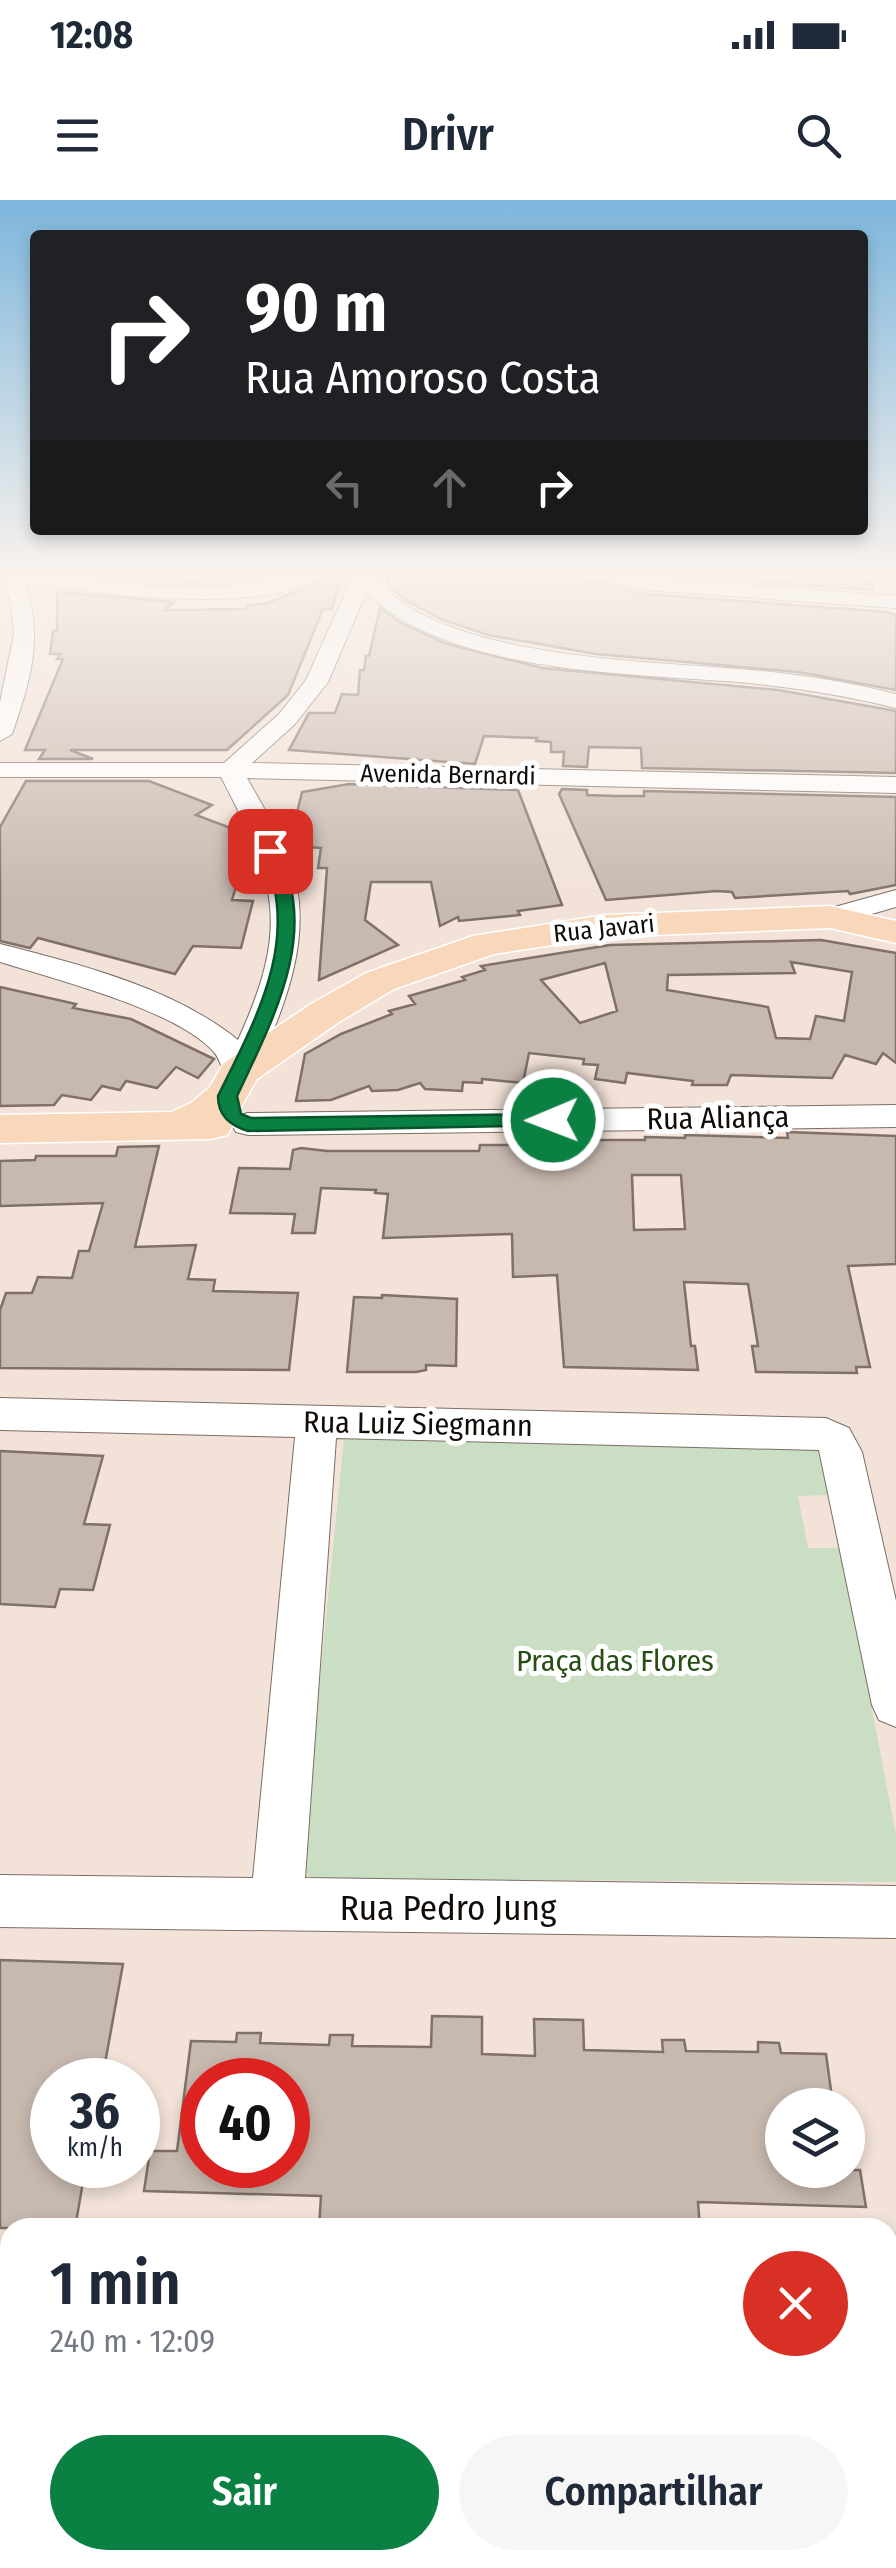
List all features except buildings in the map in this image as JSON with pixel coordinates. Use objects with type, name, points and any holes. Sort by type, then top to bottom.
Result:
[{"type":"main road","points":[[830,918],[896,932]]},
{"type":"main road","name":"Rua Javari","points":[[238,1098],[325,1013],[380,981],[486,944],[605,926],[830,918]]},
{"type":"main road","points":[[274,999],[294,1016],[325,1013]]},
{"type":"main road","name":"Rua Aliança","points":[[0,1129],[176,1126],[238,1098]]},
{"type":"street","points":[[0,734],[16,683]]},
{"type":"street","points":[[238,1098],[274,999],[287,926],[279,871],[230,770],[286,719],[317,683]]},
{"type":"street","points":[[797,683],[896,701]]},
{"type":"street","name":"Avenida Bernardi","points":[[0,770],[230,770],[896,785]]},
{"type":"street","name":"Rua Javari","points":[[830,918],[896,898]]},
{"type":"street","points":[[0,953],[108,988],[190,1024],[227,1047],[238,1098]]},
{"type":"street","name":"Rua Aliança","points":[[238,1098],[896,1116]]},
{"type":"street","name":"Rua Luiz Siegmann","points":[[0,1414],[816,1433],[834,1438],[841,1452],[896,1705]]},
{"type":"street","points":[[277,1907],[316,1422]]},
{"type":"street","name":"Rua Pedro Jung","points":[[0,1901],[896,1912]]},
{"type":"green space","name":"Praça das Flores","points":[[344,1438],[818,1444],[829,1495],[798,1496],[808,1548],[841,1548],[896,1835],[896,1882],[300,1879]]},
{"type":"route","points":[[270,851],[279,871],[287,926],[274,999],[227,1096],[228,1109],[235,1118],[248,1124],[553,1120]]}]
